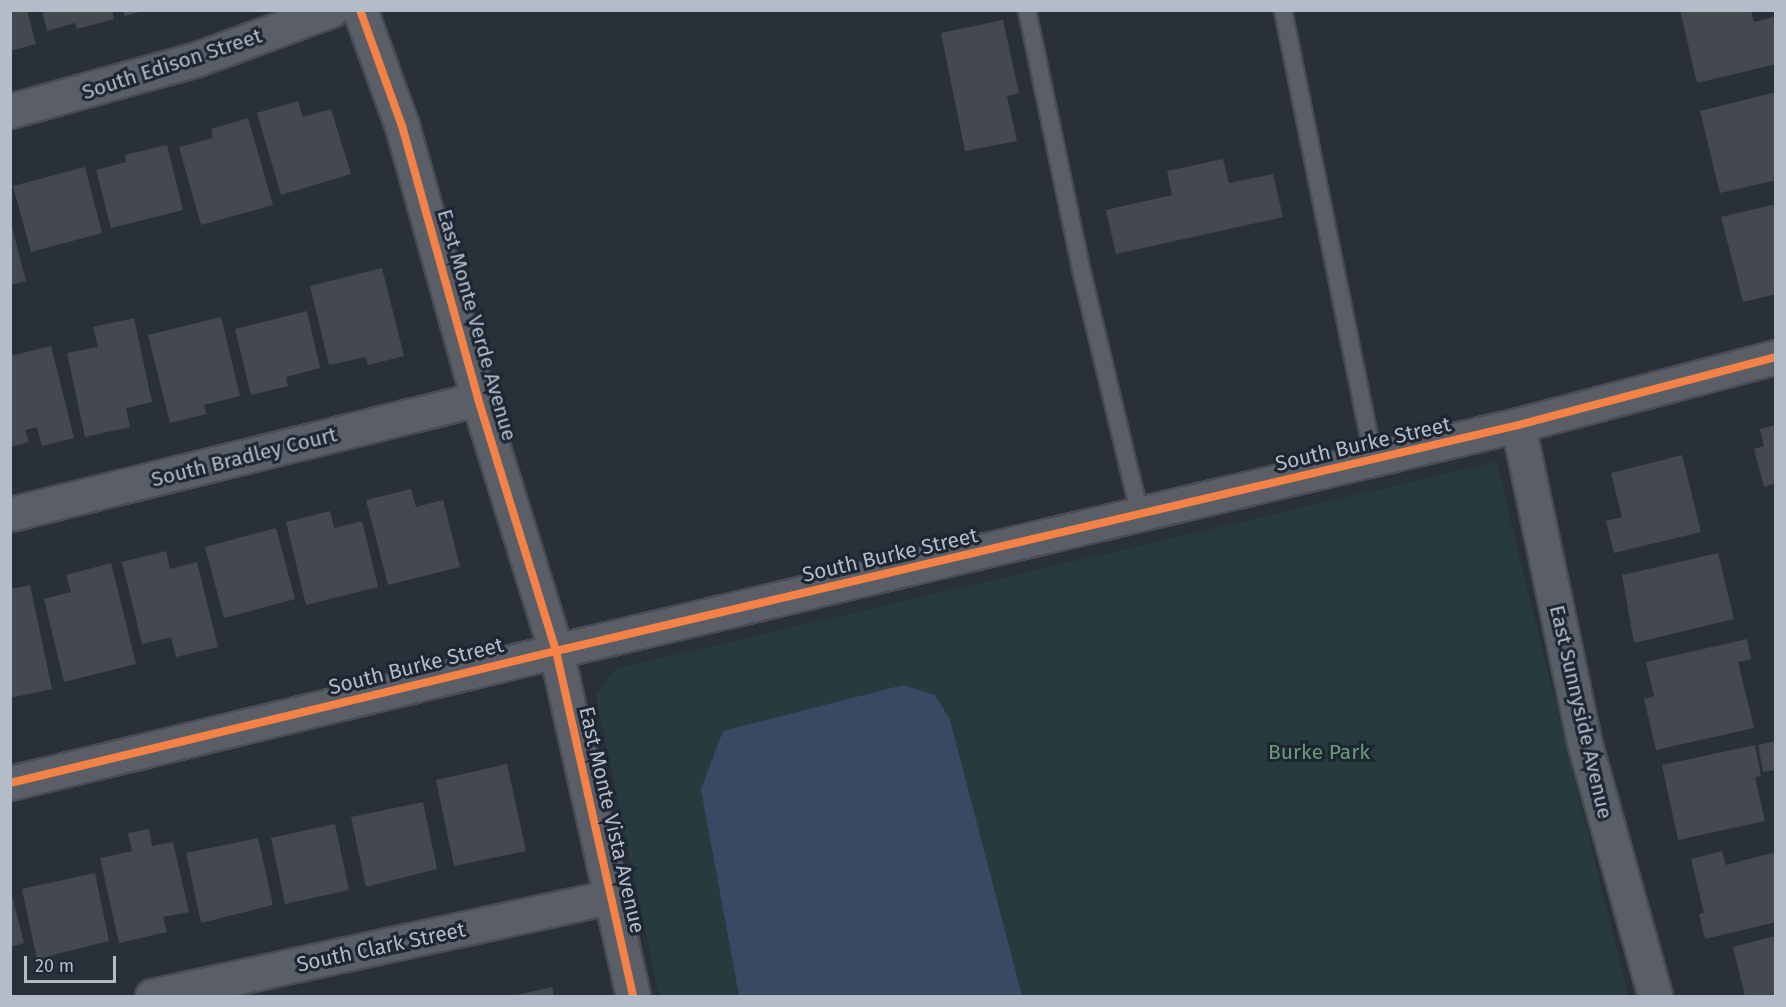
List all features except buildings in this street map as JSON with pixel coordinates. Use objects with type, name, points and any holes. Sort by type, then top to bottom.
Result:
[{"type":"street","name":"South Edison Street","points":[[10,111],[198,58],[331,10]]},
{"type":"street","name":"East Monte Verde Avenue","points":[[360,10],[402,126],[478,399],[556,651]]},
{"type":"street","name":"South Burke Street","points":[[10,783],[556,651],[1374,460],[1518,425],[1776,357]]},
{"type":"street","name":"South Bradley Court","points":[[10,514],[478,399]]},
{"type":"street","name":"East Sunnyside Avenue","points":[[1518,425],[1585,745],[1655,996]]},
{"type":"street","name":"East Monte Vista Avenue","points":[[556,651],[633,996]]},
{"type":"street","name":"South Clark Street","points":[[152,996],[611,897]]},
{"type":"lane","points":[[1027,10],[1081,269],[1140,515]]},
{"type":"lane","points":[[1283,10],[1374,460]]},
{"type":"green space","name":"Burke Park","points":[[1496,462],[1628,996],[659,996],[596,696],[615,669]]},
{"type":"water","points":[[903,685],[935,695],[950,720],[1022,996],[739,996],[701,789],[723,731]]},
{"type":"cycle path","points":[[360,10],[402,126],[478,399],[556,651],[633,996]]},
{"type":"cycle path","points":[[10,783],[556,651],[1518,425],[1776,357]]}]
